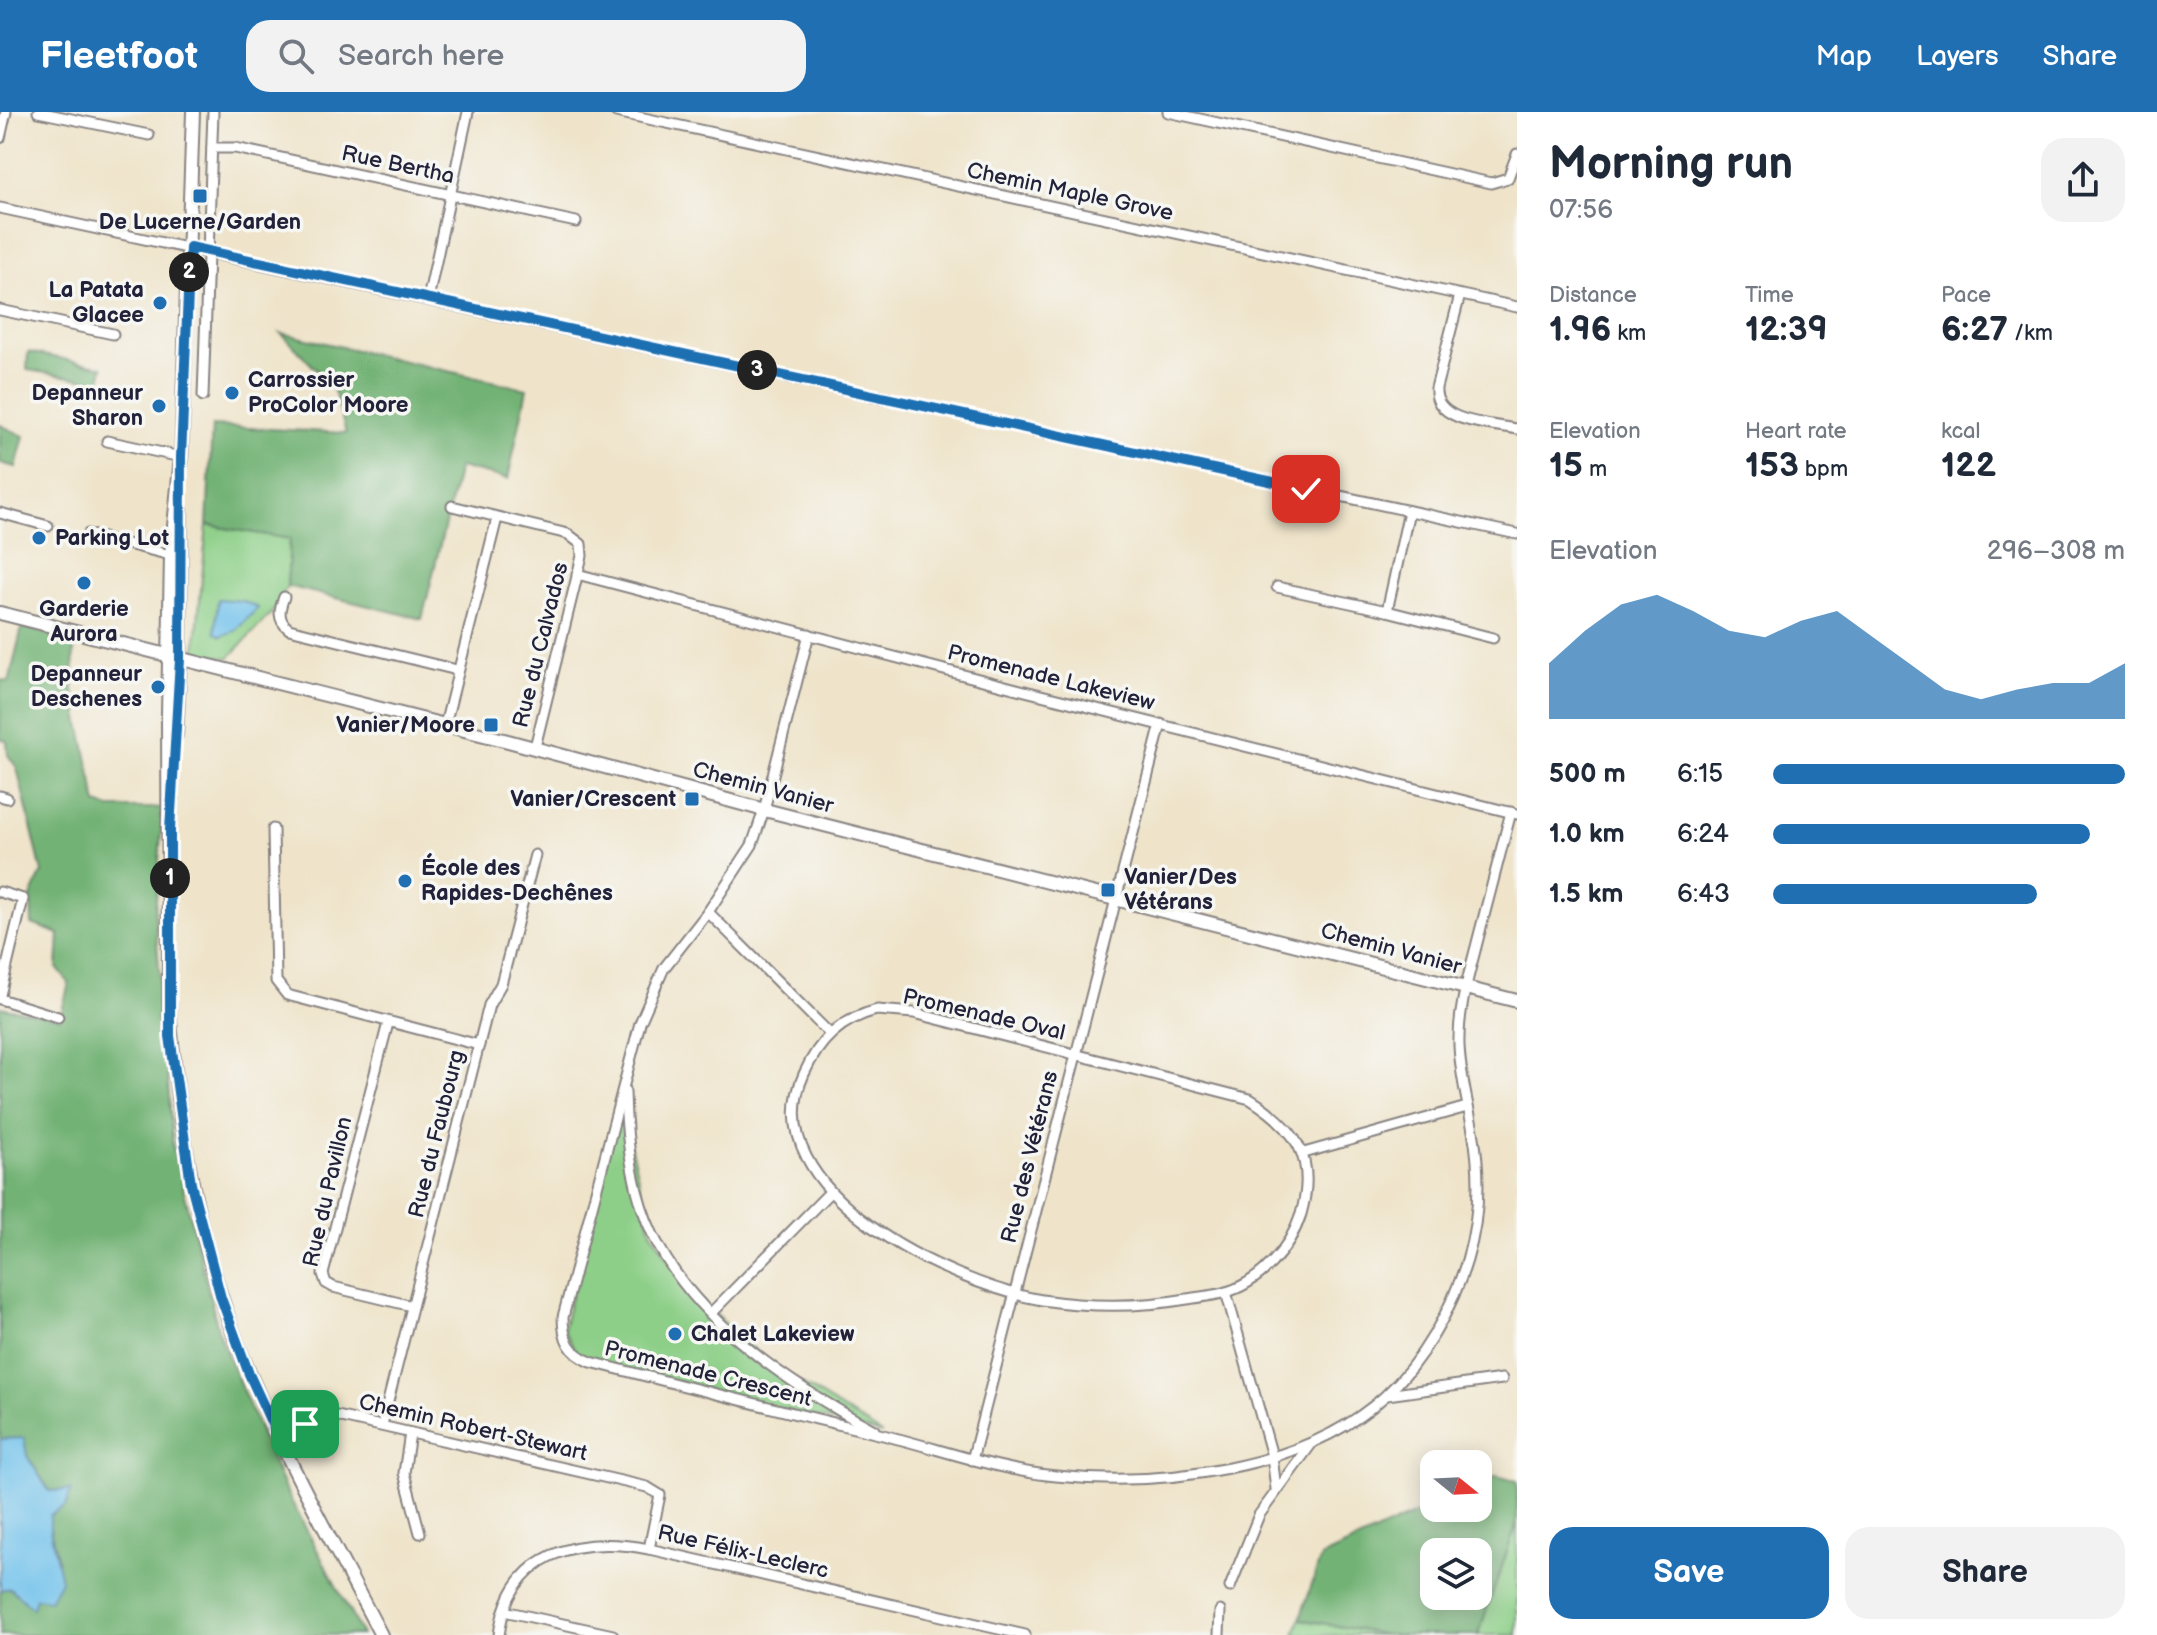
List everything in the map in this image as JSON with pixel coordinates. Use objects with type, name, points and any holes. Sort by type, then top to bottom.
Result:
[{"type":"main road","points":[[193,112],[176,556],[170,830],[170,1036],[191,1184],[233,1333],[278,1437],[381,1635]]},
{"type":"main road","name":"Chemin Vanier","points":[[0,613],[535,747],[764,810],[1517,1001]]},
{"type":"street","points":[[0,138],[6,112]]},
{"type":"street","points":[[38,112],[149,135]]},
{"type":"street","points":[[203,396],[213,112]]},
{"type":"street","points":[[428,299],[468,112]]},
{"type":"street","name":"Chemin Maple Grove","points":[[616,112],[1517,307]]},
{"type":"street","points":[[1168,112],[1491,183],[1508,178],[1517,154]]},
{"type":"street","name":"Rue Bertha","points":[[212,148],[235,148],[576,222]]},
{"type":"street","points":[[0,208],[1517,534]]},
{"type":"street","points":[[1460,295],[1436,388],[1437,402],[1453,415],[1517,429]]},
{"type":"street","points":[[0,310],[113,334]]},
{"type":"street","points":[[107,441],[181,457]]},
{"type":"street","name":"Rue du Calvados","points":[[452,506],[574,536],[582,550],[535,747]]},
{"type":"street","points":[[1387,611],[1409,511]]},
{"type":"street","points":[[0,513],[48,526]]},
{"type":"street","points":[[445,725],[497,518]]},
{"type":"street","points":[[88,534],[176,556]]},
{"type":"street","name":"Promenade Lakeview","points":[[577,574],[1514,813]]},
{"type":"street","points":[[1277,587],[1493,638]]},
{"type":"street","points":[[284,597],[279,610],[282,622],[289,629],[457,670]]},
{"type":"street","name":"Promenade Crescent","points":[[809,634],[764,810],[752,845],[708,912],[664,968],[640,1023],[563,1317],[566,1343],[572,1352],[591,1362],[882,1434],[972,1460],[1058,1476],[1134,1478],[1235,1466],[1312,1443],[1370,1408],[1387,1395],[1408,1370],[1440,1324],[1467,1260],[1478,1208],[1480,1179],[1459,1044],[1464,988],[1514,813]]},
{"type":"street","name":"Rue des Vétérans","points":[[972,1460],[1161,724]]},
{"type":"street","points":[[273,829],[276,981],[287,995],[479,1045]]},
{"type":"street","name":"Rue du Faubourg","points":[[382,1425],[491,997],[501,984],[535,855]]},
{"type":"street","points":[[0,892],[23,899],[0,997],[58,1017]]},
{"type":"street","points":[[708,912],[830,1034]]},
{"type":"street","name":"Promenade Oval","points":[[877,1010],[914,1013],[1074,1055],[1250,1099],[1273,1113],[1290,1131],[1304,1153],[1305,1184],[1301,1214],[1289,1242],[1272,1263],[1251,1280],[1226,1292],[1137,1304],[1075,1303],[1014,1294],[949,1272],[887,1238],[830,1192],[804,1151],[797,1127],[796,1104],[801,1081],[811,1057],[830,1034],[841,1024],[861,1014],[877,1010]]},
{"type":"street","name":"Rue du Pavillon","points":[[388,1023],[323,1274],[326,1283],[333,1287],[412,1306]]},
{"type":"street","name":"Promenade Crescent","points":[[625,1077],[635,1180],[651,1231],[675,1271],[711,1313],[769,1363],[850,1417],[882,1434]]},
{"type":"street","points":[[1304,1153],[1467,1107]]},
{"type":"street","points":[[711,1313],[830,1192]]},
{"type":"street","points":[[1226,1292],[1272,1456],[1276,1489]]},
{"type":"street","points":[[1387,1395],[1502,1379]]},
{"type":"street","name":"Chemin Robert-Stewart","points":[[278,1437],[330,1416],[382,1425],[647,1487],[660,1495],[649,1549]]},
{"type":"street","points":[[410,1433],[404,1473],[420,1533]]},
{"type":"street","points":[[1230,1587],[1259,1515],[1312,1443]]},
{"type":"street","name":"Rue Félix-Leclerc","points":[[499,1635],[512,1592],[540,1560],[554,1552],[625,1544],[1025,1635]]},
{"type":"street","points":[[504,1611],[613,1635]]},
{"type":"street","points":[[1219,1635],[1220,1611]]},
{"type":"green space","points":[[281,333],[527,389],[508,479],[459,467],[422,619],[287,586],[290,539],[207,525],[212,426],[346,433],[333,387]]},
{"type":"green space","points":[[28,352],[103,367],[100,382],[27,370]]},
{"type":"green space","points":[[0,425],[24,436],[16,467],[0,463]]},
{"type":"green space","points":[[207,525],[290,539],[287,586],[277,607],[229,658],[195,653]]},
{"type":"green space","points":[[22,627],[74,640],[73,690],[97,804],[109,808],[163,808],[155,915],[173,1146],[220,1337],[284,1487],[362,1635],[0,1635],[0,1590],[9,1588],[26,1601],[36,1598],[58,1560],[50,1529],[50,1515],[66,1506],[70,1490],[50,1491],[27,1456],[24,1438],[0,1439],[0,1007],[60,1018],[69,983],[57,968],[59,934],[32,924],[31,897],[42,872],[17,768],[8,755],[7,741],[0,739],[0,680],[9,682]]},
{"type":"green space","points":[[625,1077],[629,1141],[651,1231],[691,1292],[769,1363],[882,1434],[580,1358],[563,1329]]},
{"type":"green space","points":[[1492,1478],[1517,1481],[1517,1523],[1492,1595],[1492,1538],[1420,1538],[1420,1610],[1487,1610],[1478,1635],[1386,1635],[1300,1619],[1321,1557],[1420,1511],[1420,1522],[1492,1522]]},
{"type":"green space","points":[[1517,1523],[1517,1635],[1478,1635],[1487,1610],[1492,1610],[1492,1595]]},
{"type":"green space","points":[[1300,1619],[1386,1635],[1295,1635]]},
{"type":"water","points":[[218,599],[243,601],[258,608],[235,631],[221,636],[215,632]]},
{"type":"water","points":[[24,1438],[27,1456],[49,1491],[71,1490],[66,1506],[50,1515],[61,1581],[50,1600],[36,1598],[33,1608],[10,1588],[0,1590],[0,1439]]},
{"type":"place","name":"De Lucerne/Garden","points":[[200,196]]},
{"type":"place","name":"La Patata Glacee","points":[[160,303]]},
{"type":"place","name":"Carrossier ProColor Moore","points":[[232,393]]},
{"type":"place","name":"Depanneur Sharon","points":[[159,406]]},
{"type":"place","name":"Parking Lot","points":[[39,538]]},
{"type":"place","name":"Garderie Aurora","points":[[84,583]]},
{"type":"place","name":"Depanneur Deschenes","points":[[158,687]]},
{"type":"place","name":"Vanier/Moore","points":[[491,725]]},
{"type":"place","name":"Vanier/Crescent","points":[[692,799]]},
{"type":"place","name":"École des Rapides-Dechênes","points":[[405,881]]},
{"type":"place","name":"Vanier/Des Vétérans","points":[[1108,890]]},
{"type":"place","name":"Chalet Lakeview","points":[[675,1334]]},
{"type":"route","points":[[305,1424],[278,1437],[233,1333],[191,1184],[170,1036],[170,830],[180,659],[181,457],[190,247],[1306,489]]}]
